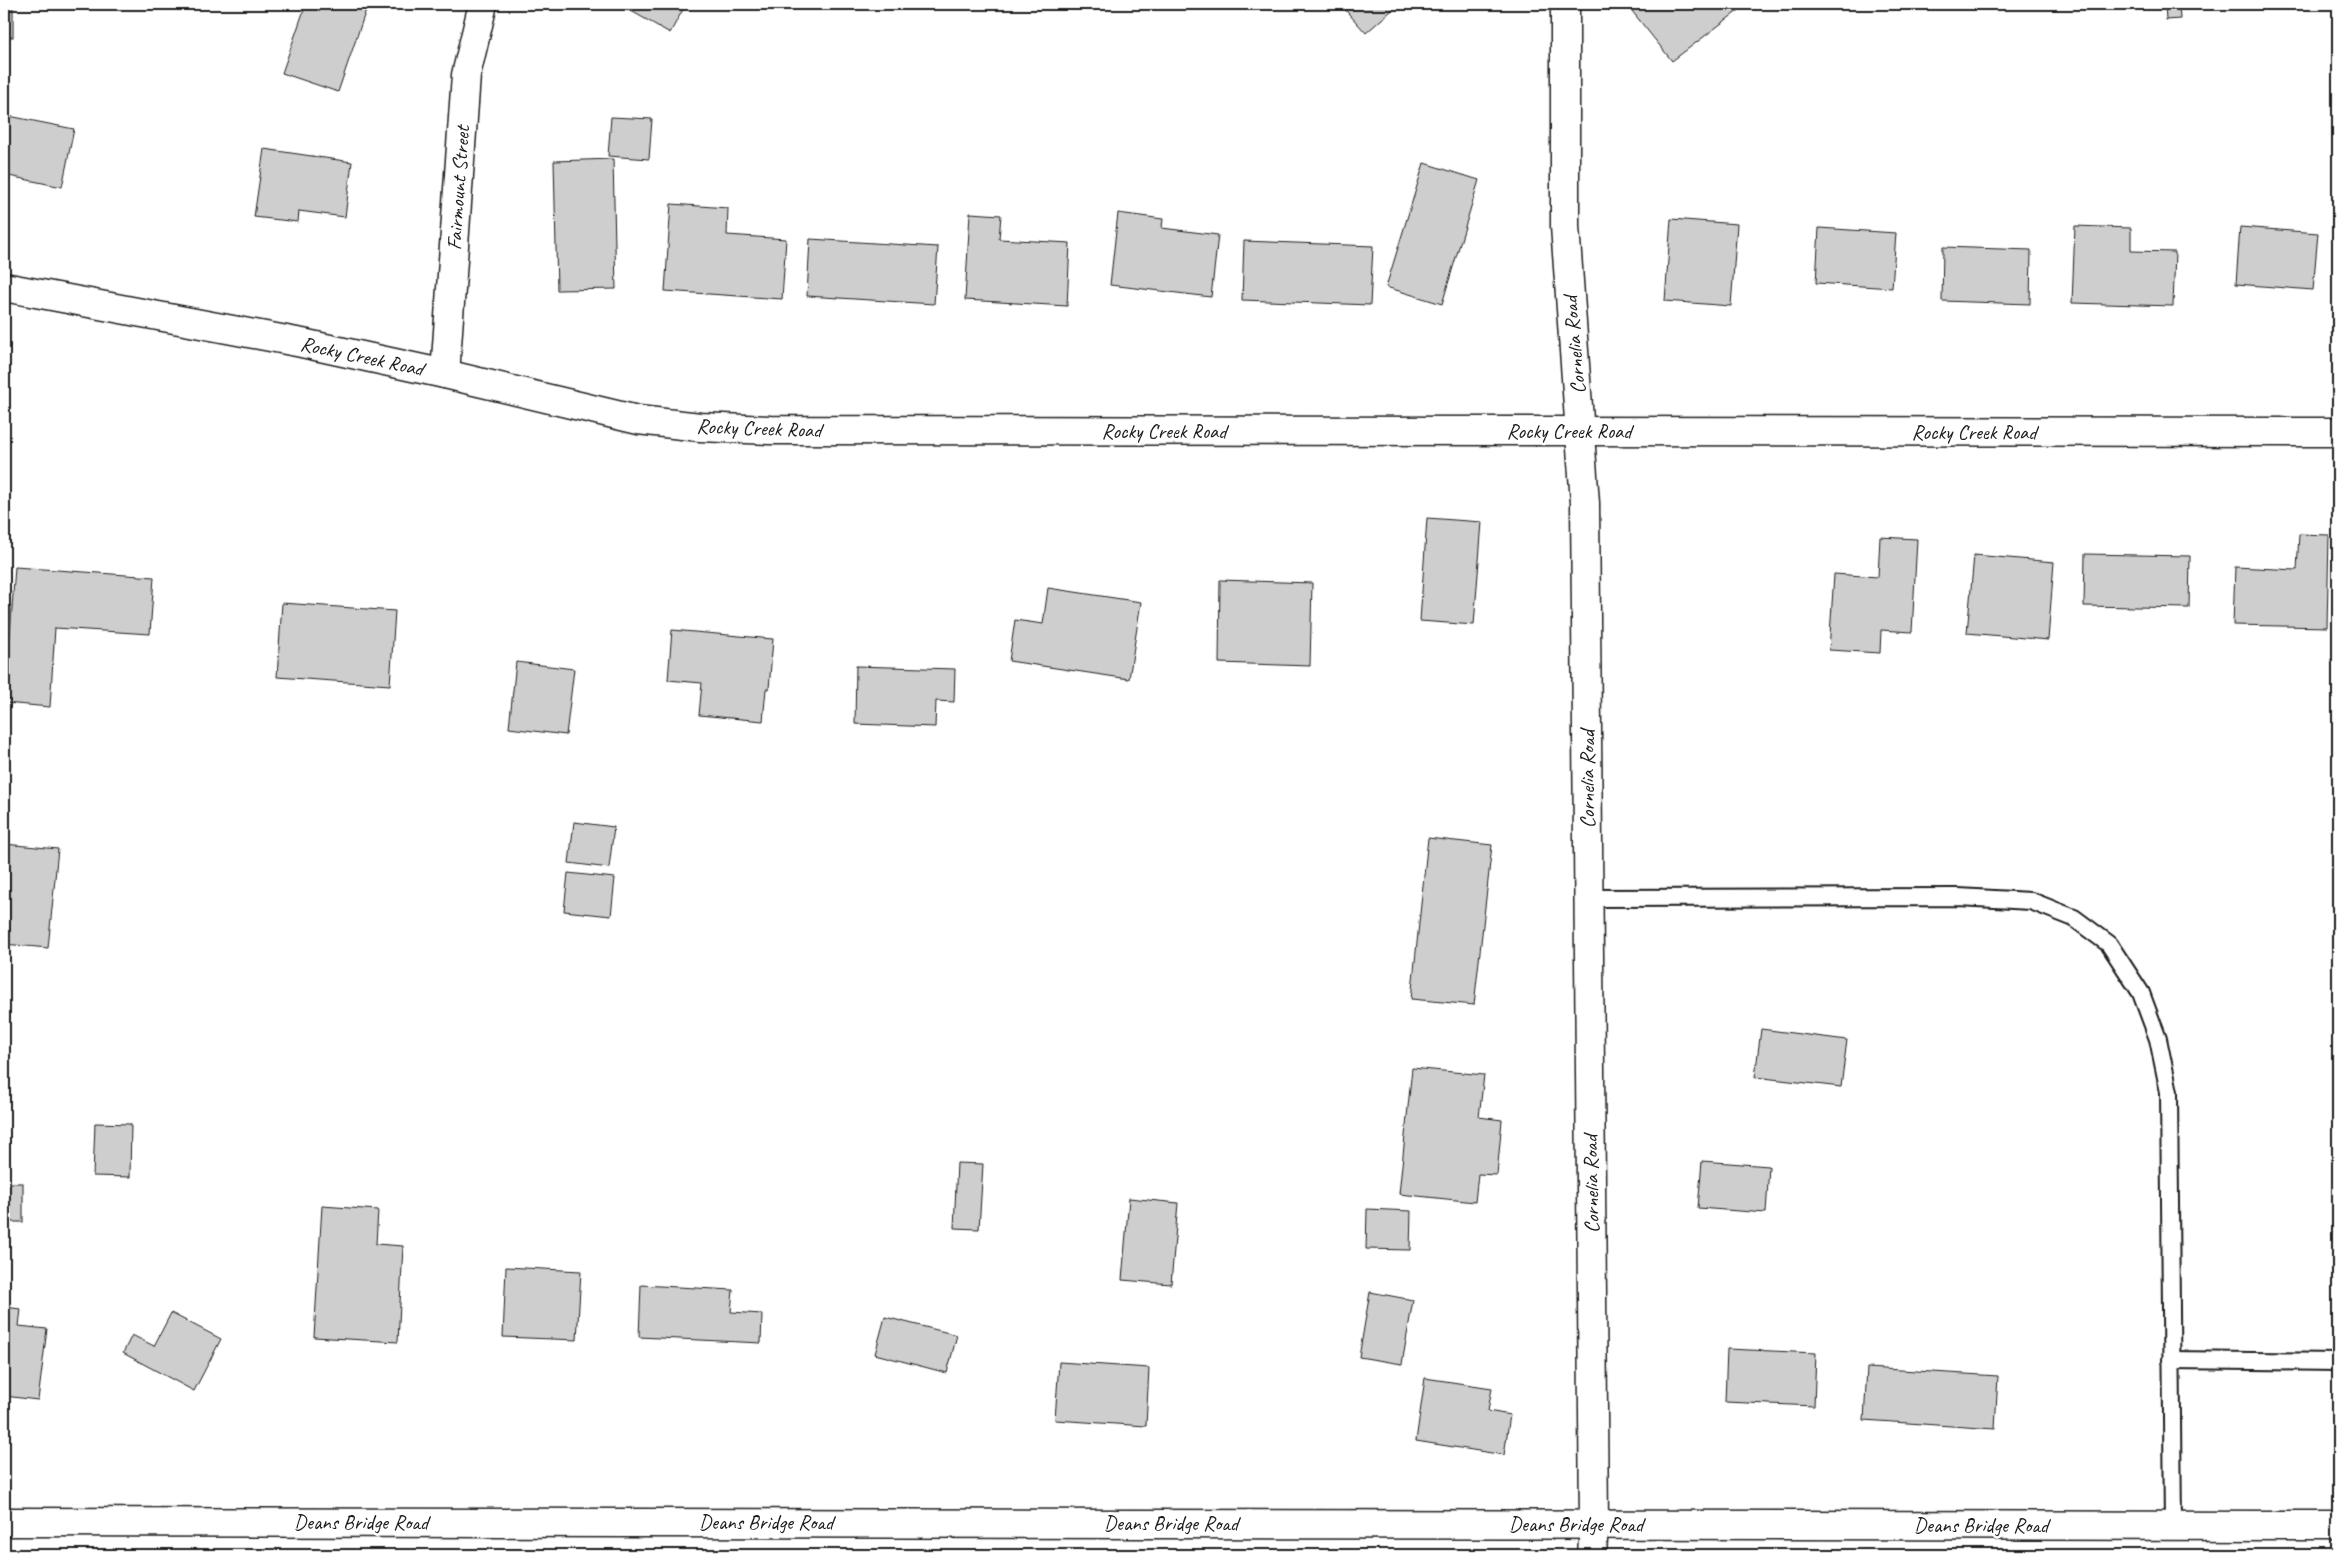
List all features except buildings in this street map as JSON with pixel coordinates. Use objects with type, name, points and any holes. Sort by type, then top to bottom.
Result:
[{"type":"main road","name":"Fairmount Street","points":[[445,374],[466,75],[483,4]]},
{"type":"main road","name":"Cornelia Road","points":[[1564,4],[1565,226],[1585,504],[1594,1524],[1592,1555]]},
{"type":"main road","name":"Rocky Creek Road","points":[[4,287],[302,343],[445,374],[638,420],[700,427],[770,430],[2338,432]]},
{"type":"main road","name":"Deans Bridge Road","points":[[4,1522],[2338,1526]]},
{"type":"lane","points":[[1588,898],[1958,897],[2031,902],[2074,918],[2109,944],[2141,993],[2158,1038],[2169,1092],[2173,1526]]},
{"type":"lane","points":[[2172,1360],[2338,1362]]}]
